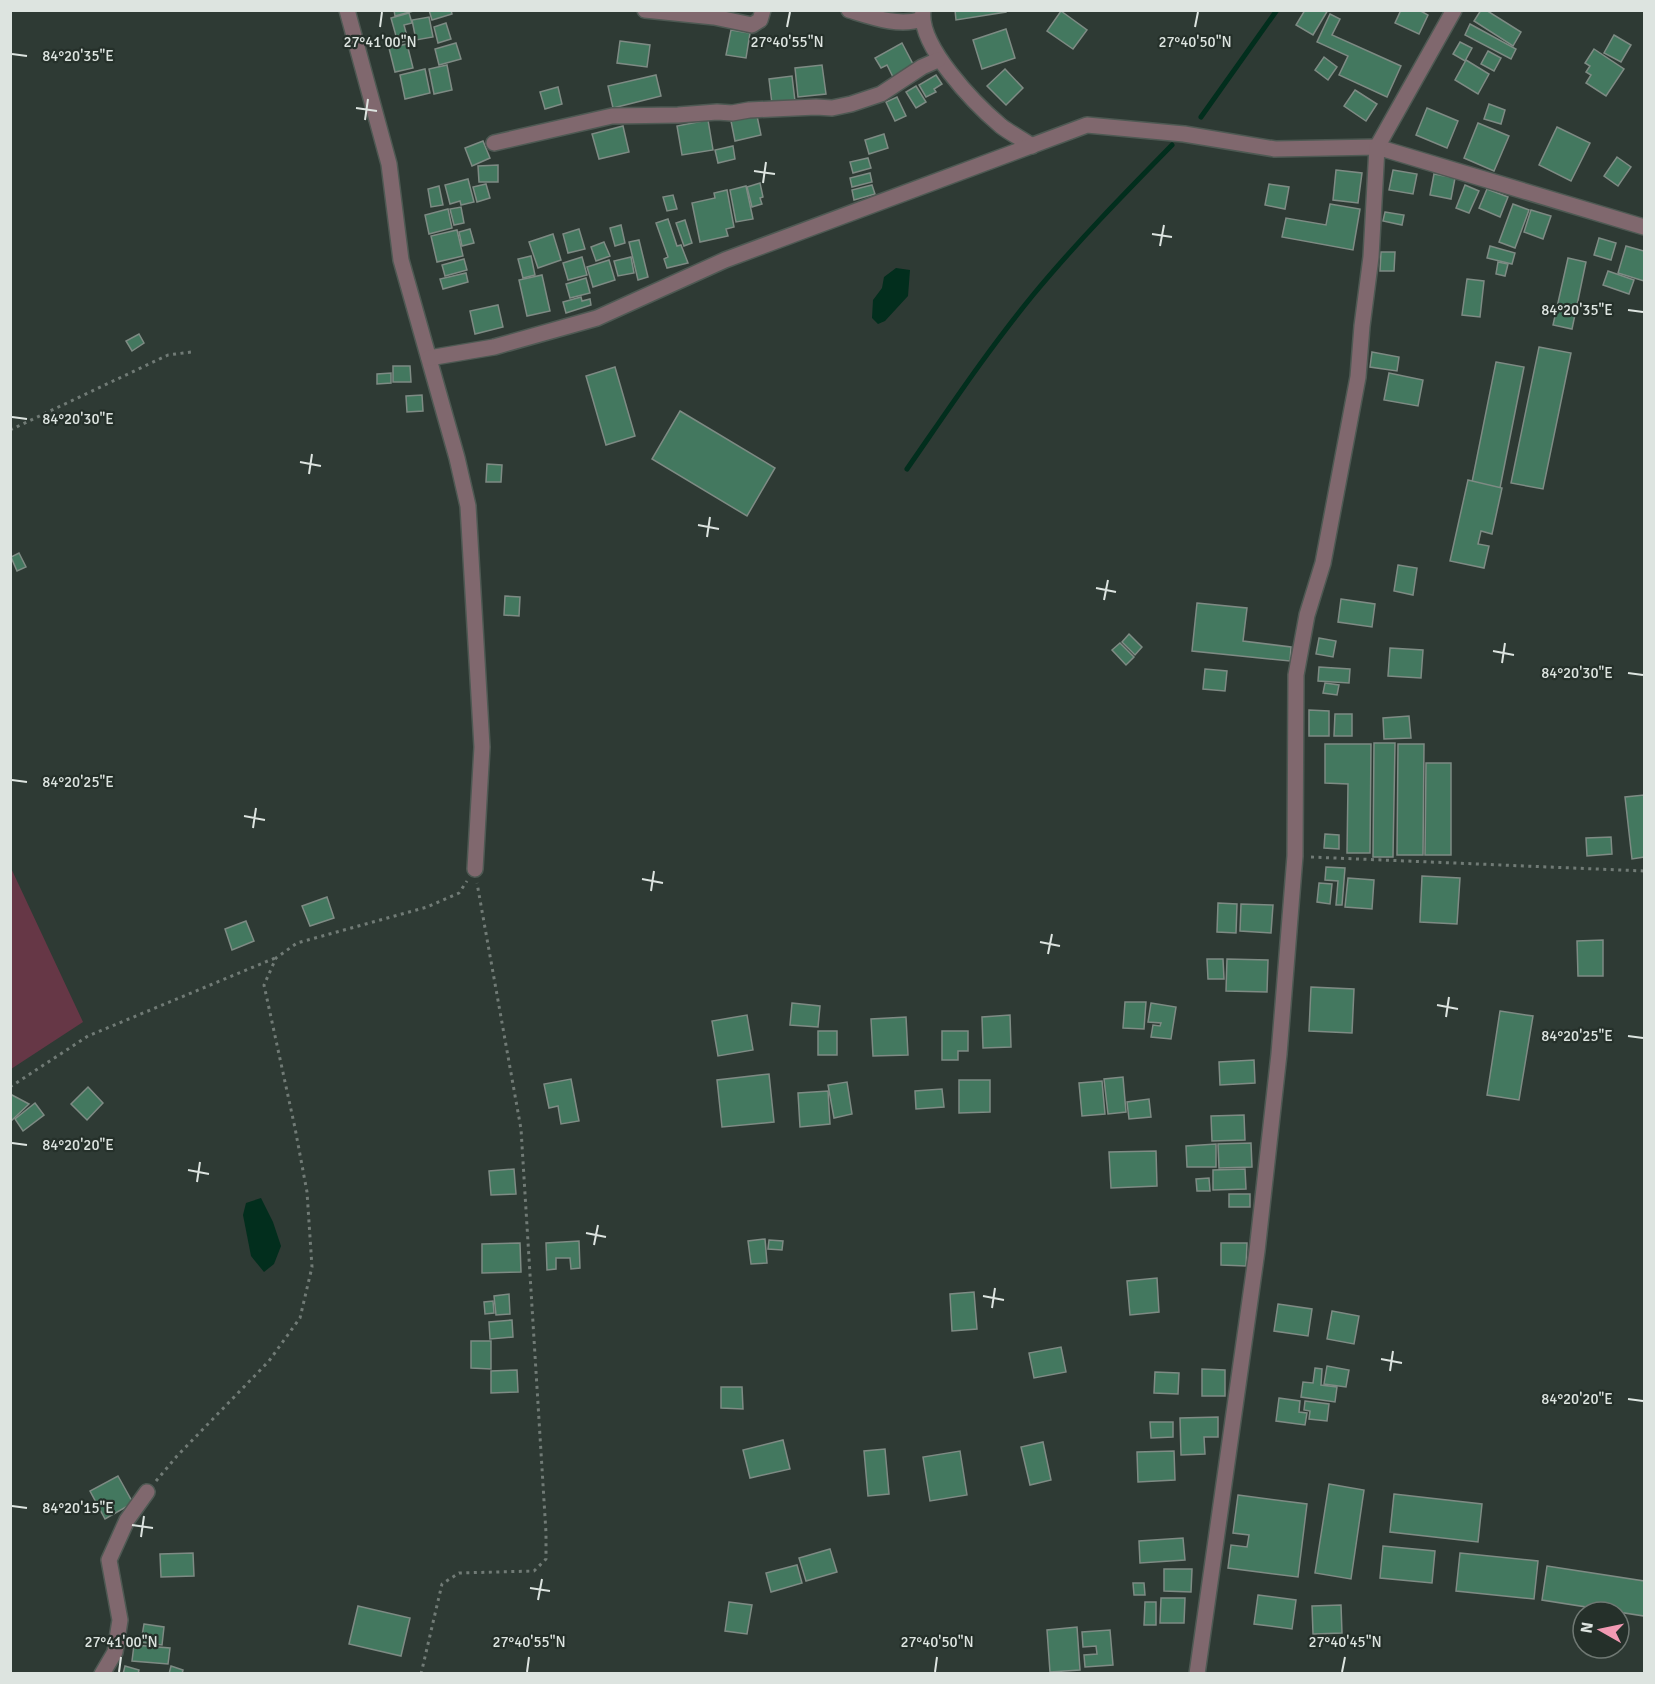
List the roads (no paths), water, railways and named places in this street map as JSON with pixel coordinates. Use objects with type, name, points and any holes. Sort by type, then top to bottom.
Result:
[{"type":"street","points":[[347,10],[389,164],[401,260],[457,458],[468,506],[482,747],[475,869]]},
{"type":"street","points":[[645,10],[714,17],[752,24],[760,20],[763,10]]},
{"type":"street","points":[[849,10],[875,18],[909,23],[923,15],[939,60],[1001,126],[1032,146]]},
{"type":"street","points":[[1197,1674],[1257,1251],[1280,1054],[1295,856],[1296,675],[1307,615],[1323,563],[1358,377],[1371,257],[1377,147],[1454,10]]},
{"type":"street","points":[[494,143],[612,116],[732,113],[816,106],[832,108],[881,94],[922,67],[939,60]]},
{"type":"street","points":[[429,358],[494,347],[597,318],[726,260],[1087,125],[1184,134],[1275,149],[1377,147],[1644,226]]},
{"type":"street","points":[[102,1674],[116,1652],[120,1620],[109,1560],[127,1520],[147,1492]]},
{"type":"waterway","points":[[1201,117],[1277,10]]},
{"type":"waterway","points":[[907,469],[984,359],[1033,295],[1118,200],[1172,145]]}]
